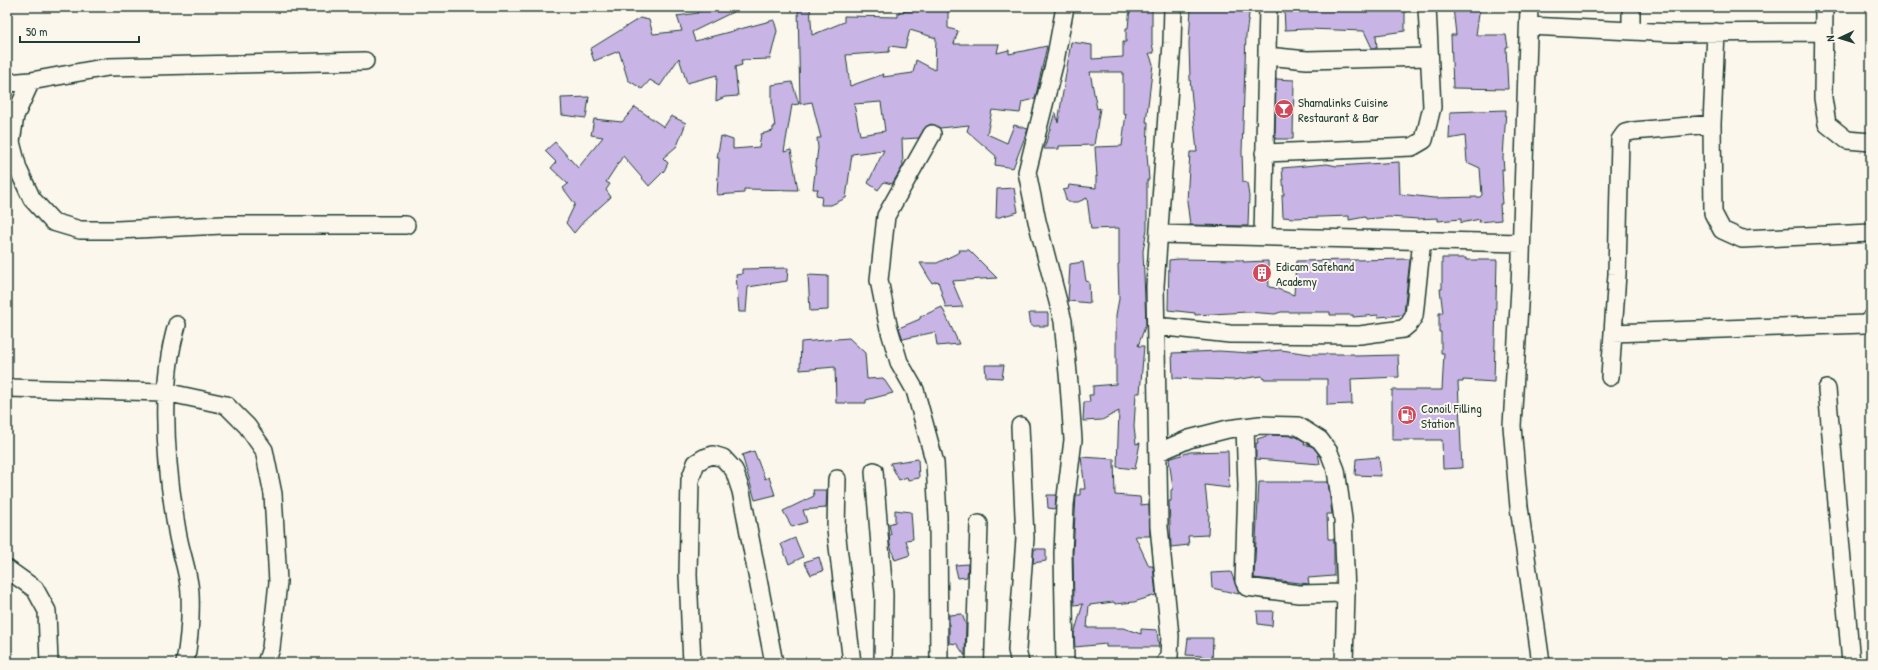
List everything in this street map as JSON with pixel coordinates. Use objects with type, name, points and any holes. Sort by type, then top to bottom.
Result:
[{"type":"street","points":[[1065,7],[1056,61],[1027,172],[1063,321],[1069,384],[1072,440],[1065,505],[1063,553],[1065,663]]},
{"type":"street","points":[[1165,663],[1169,656],[1170,636],[1159,527],[1159,452],[1155,286],[1172,43],[1173,7]]},
{"type":"street","points":[[1263,236],[1268,7]]},
{"type":"street","points":[[1264,153],[1412,147],[1424,140],[1432,107],[1427,7]]},
{"type":"street","points":[[1529,7],[1521,243],[1512,426],[1519,507],[1541,663]]},
{"type":"street","points":[[1631,7],[1631,31]]},
{"type":"street","points":[[1824,7],[1824,98],[1827,124],[1847,140],[1871,142]]},
{"type":"street","points":[[1529,26],[1631,31],[1824,32]]},
{"type":"street","points":[[1716,32],[1712,124],[1713,213],[1722,230],[1742,239],[1871,233]]},
{"type":"street","points":[[1267,56],[1307,60],[1429,57]]},
{"type":"street","points":[[7,83],[31,81],[108,67],[365,61]]},
{"type":"street","points":[[31,81],[15,116],[12,142],[18,169],[32,199],[53,222],[80,230],[223,225],[406,226]]},
{"type":"street","points":[[1610,377],[1617,274],[1620,140],[1625,133],[1633,131],[1712,124]]},
{"type":"street","points":[[932,134],[886,216],[880,280],[888,325],[899,362],[914,390],[935,463],[938,517],[939,663]]},
{"type":"street","points":[[1159,234],[1521,243]]},
{"type":"street","points":[[1156,326],[1230,334],[1360,335],[1403,329],[1409,324],[1414,316],[1422,240]]},
{"type":"street","points":[[1613,333],[1865,324],[1871,319]]},
{"type":"street","points":[[177,326],[165,392],[169,478],[177,532],[190,592],[188,646],[185,663]]},
{"type":"street","points":[[7,388],[165,392],[226,405],[247,426],[264,450],[273,494],[278,582],[271,648],[266,663]]},
{"type":"street","points":[[1827,389],[1851,663]]},
{"type":"street","points":[[1159,452],[1189,439],[1228,429],[1260,425],[1298,426],[1320,440],[1329,452],[1336,470],[1343,519],[1346,593],[1344,663]]},
{"type":"street","points":[[1020,426],[1025,538],[1017,650],[1020,663]]},
{"type":"street","points":[[1245,427],[1247,486],[1244,580],[1247,587],[1298,594],[1346,593]]},
{"type":"street","points":[[692,663],[688,575],[690,480],[696,463],[713,455],[723,458],[734,470],[741,491],[774,663]]},
{"type":"street","points":[[874,471],[884,595],[883,663]]},
{"type":"street","points":[[837,479],[836,530],[852,663]]},
{"type":"street","points":[[975,663],[979,524]]},
{"type":"street","points":[[7,569],[35,589],[47,610],[49,663]]},
{"type":"building","points":[[798,7],[810,7],[812,35],[844,22],[844,16],[898,17],[898,12],[922,10],[923,7],[948,7],[948,28],[958,31],[954,44],[999,44],[997,53],[1009,50],[1009,54],[1047,46],[1035,99],[1022,102],[1020,113],[992,110],[987,134],[1007,143],[1014,125],[1028,129],[1013,168],[995,165],[996,156],[967,131],[969,125],[940,128],[931,124],[924,129],[919,138],[902,139],[903,166],[892,184],[884,182],[878,190],[868,183],[884,150],[852,154],[846,198],[831,205],[821,205],[822,196],[816,195],[818,189],[813,189],[818,148],[817,138],[821,138],[812,102],[800,104]],"holes":[[[910,30],[936,38],[935,70],[916,60],[913,73],[883,77],[884,74],[850,86],[846,55],[889,52],[890,46],[905,48]],[[881,102],[885,131],[860,135],[854,104]]]},
{"type":"building","points":[[1130,7],[1152,7],[1152,43],[1154,53],[1149,53],[1153,64],[1146,122],[1148,122],[1147,154],[1149,180],[1147,180],[1147,229],[1143,251],[1146,324],[1138,346],[1144,346],[1140,393],[1136,393],[1134,427],[1136,444],[1140,443],[1135,469],[1117,467],[1119,411],[1102,420],[1083,421],[1084,402],[1090,402],[1089,395],[1093,395],[1093,386],[1116,384],[1116,315],[1119,299],[1119,228],[1091,229],[1087,198],[1078,202],[1067,202],[1063,190],[1068,189],[1069,185],[1096,188],[1096,176],[1097,177],[1095,147],[1122,146],[1126,113],[1123,114],[1123,72],[1090,72],[1097,109],[1100,108],[1094,145],[1059,146],[1059,149],[1044,149],[1055,112],[1058,123],[1071,42],[1092,45],[1092,59],[1123,57],[1123,42],[1126,42],[1126,28],[1128,28]]},
{"type":"building","points":[[1191,7],[1250,7],[1246,35],[1242,152],[1243,182],[1247,183],[1249,196],[1248,226],[1190,225],[1187,201],[1190,152],[1197,152],[1190,79],[1189,43]]},
{"type":"building","points":[[1284,7],[1394,7],[1405,9],[1405,31],[1376,35],[1377,48],[1372,48],[1364,31],[1308,29],[1285,30]]},
{"type":"building","points":[[1453,7],[1480,7],[1476,35],[1506,35],[1508,47],[1506,47],[1508,89],[1453,88],[1451,35],[1456,35]]},
{"type":"building","points":[[741,8],[692,32],[695,41],[774,20],[777,31],[770,59],[741,60],[742,65],[735,67],[738,96],[725,97],[716,101],[717,75],[687,83],[679,58],[660,86],[650,80],[642,89],[628,80],[619,51],[594,61],[590,49],[640,18],[649,20],[653,34],[682,31],[677,16],[698,13],[697,11]]},
{"type":"building","name":"Shamalinks Cuisine Restaurant & Bar","points":[[1276,79],[1294,80],[1293,139],[1275,139]]},
{"type":"building","points":[[792,82],[799,104],[792,105],[784,152],[791,150],[798,190],[744,189],[744,193],[717,195],[719,158],[717,158],[721,136],[733,140],[733,149],[759,147],[761,134],[773,131],[773,127],[775,127],[772,105],[772,85]]},
{"type":"building","points":[[589,97],[586,118],[562,115],[561,98]]},
{"type":"building","points":[[635,107],[664,127],[671,116],[686,123],[677,146],[663,158],[668,163],[664,171],[649,186],[623,156],[606,182],[610,184],[606,190],[611,197],[584,221],[574,233],[566,223],[575,204],[563,188],[568,184],[551,168],[556,162],[545,151],[555,142],[578,168],[603,137],[591,135],[594,119],[622,122]]},
{"type":"building","points":[[1506,110],[1503,158],[1504,170],[1502,169],[1503,192],[1501,192],[1502,204],[1500,204],[1501,220],[1479,222],[1480,219],[1461,223],[1461,219],[1438,221],[1438,218],[1418,219],[1389,217],[1366,219],[1365,217],[1349,220],[1349,216],[1283,217],[1282,195],[1284,195],[1282,168],[1327,164],[1337,166],[1399,162],[1400,194],[1434,198],[1480,197],[1482,195],[1480,168],[1467,162],[1465,136],[1449,139],[1450,112]]},
{"type":"building","points":[[1014,188],[1018,212],[996,218],[997,189]]},
{"type":"building","points":[[959,250],[969,250],[997,278],[952,281],[963,307],[946,308],[938,281],[932,283],[920,263],[937,263],[960,252]]},
{"type":"building","points":[[1442,258],[1497,260],[1494,382],[1463,380],[1463,382],[1458,382],[1462,468],[1443,469],[1442,440],[1392,440],[1392,390],[1442,390],[1444,353],[1441,353],[1439,313],[1443,313],[1440,289],[1442,289]]},
{"type":"building","points":[[1410,259],[1404,313],[1403,315],[1378,317],[1378,315],[1353,317],[1353,315],[1330,315],[1330,312],[1281,312],[1275,314],[1247,312],[1195,315],[1195,313],[1168,310],[1169,260],[1243,260],[1243,262],[1268,261],[1269,287],[1294,295],[1296,261]]},
{"type":"building","points":[[1083,262],[1086,281],[1089,282],[1090,303],[1068,301],[1070,264]]},
{"type":"building","points":[[788,268],[787,281],[748,287],[746,312],[739,312],[736,275],[742,274],[742,269]]},
{"type":"building","points":[[808,275],[828,276],[828,310],[810,311]]},
{"type":"building","points":[[942,307],[959,344],[937,346],[935,332],[903,339],[899,328]]},
{"type":"building","points":[[1029,313],[1048,313],[1048,326],[1031,326]]},
{"type":"building","points":[[849,338],[865,353],[867,379],[883,378],[893,393],[866,400],[866,403],[836,403],[835,367],[800,370],[801,342]]},
{"type":"building","points":[[1281,350],[1310,354],[1353,354],[1357,356],[1398,355],[1399,377],[1351,379],[1352,404],[1327,405],[1327,379],[1263,379],[1262,376],[1233,380],[1173,378],[1172,353],[1219,351],[1250,353]]},
{"type":"building","points":[[985,365],[1004,365],[1002,378],[986,377]]},
{"type":"building","points":[[1270,435],[1295,436],[1305,442],[1304,445],[1313,447],[1318,453],[1320,464],[1256,459],[1257,439]]},
{"type":"building","points":[[754,451],[765,479],[769,477],[775,495],[755,500],[742,455]]},
{"type":"building","points":[[1228,451],[1229,488],[1205,485],[1209,512],[1208,535],[1188,536],[1189,545],[1171,547],[1169,501],[1171,501],[1171,490],[1173,489],[1169,459],[1190,452]]},
{"type":"building","points":[[1081,457],[1114,459],[1115,495],[1140,497],[1141,505],[1149,504],[1150,536],[1135,536],[1149,566],[1153,566],[1156,595],[1134,602],[1115,604],[1114,602],[1089,605],[1087,628],[1123,628],[1141,634],[1141,629],[1157,630],[1159,647],[1106,647],[1106,644],[1075,647],[1074,634],[1083,604],[1074,605],[1073,553],[1076,495],[1080,495],[1080,489],[1085,489]]},
{"type":"building","points":[[1379,457],[1381,476],[1355,475],[1356,459]]},
{"type":"building","points":[[918,459],[919,478],[908,480],[907,477],[899,480],[890,463]]},
{"type":"building","points":[[1259,482],[1328,482],[1332,514],[1327,514],[1328,539],[1334,539],[1334,576],[1308,578],[1309,584],[1254,578]]},
{"type":"building","points":[[813,490],[827,490],[826,508],[803,510],[807,522],[792,527],[783,511],[814,496]]},
{"type":"building","points":[[1047,495],[1056,495],[1055,509],[1048,508]]},
{"type":"building","points":[[895,510],[911,512],[913,539],[906,540],[910,555],[895,560],[890,545],[889,535],[891,535],[889,524],[895,522]]},
{"type":"building","points":[[795,538],[803,557],[789,564],[781,544]]},
{"type":"building","points":[[1034,549],[1046,549],[1046,561],[1033,563]]},
{"type":"building","points":[[819,557],[823,571],[811,575],[804,562]]},
{"type":"building","points":[[968,564],[967,577],[958,578],[955,565]]},
{"type":"building","points":[[1231,572],[1239,594],[1212,588],[1211,573]]},
{"type":"building","points":[[1257,611],[1273,611],[1272,626],[1258,624]]},
{"type":"building","points":[[962,614],[966,625],[965,656],[957,644],[949,643],[949,615]]},
{"type":"building","points":[[1188,638],[1213,638],[1212,663],[1202,656],[1186,655]]},
{"type":"place","name":"Shamalinks Cuisine Restaurant & Bar","points":[[1284,109]]},
{"type":"place","name":"Edicam Safehand Academy","points":[[1262,273]]},
{"type":"place","name":"Conoil Filling Station","points":[[1407,415]]}]
